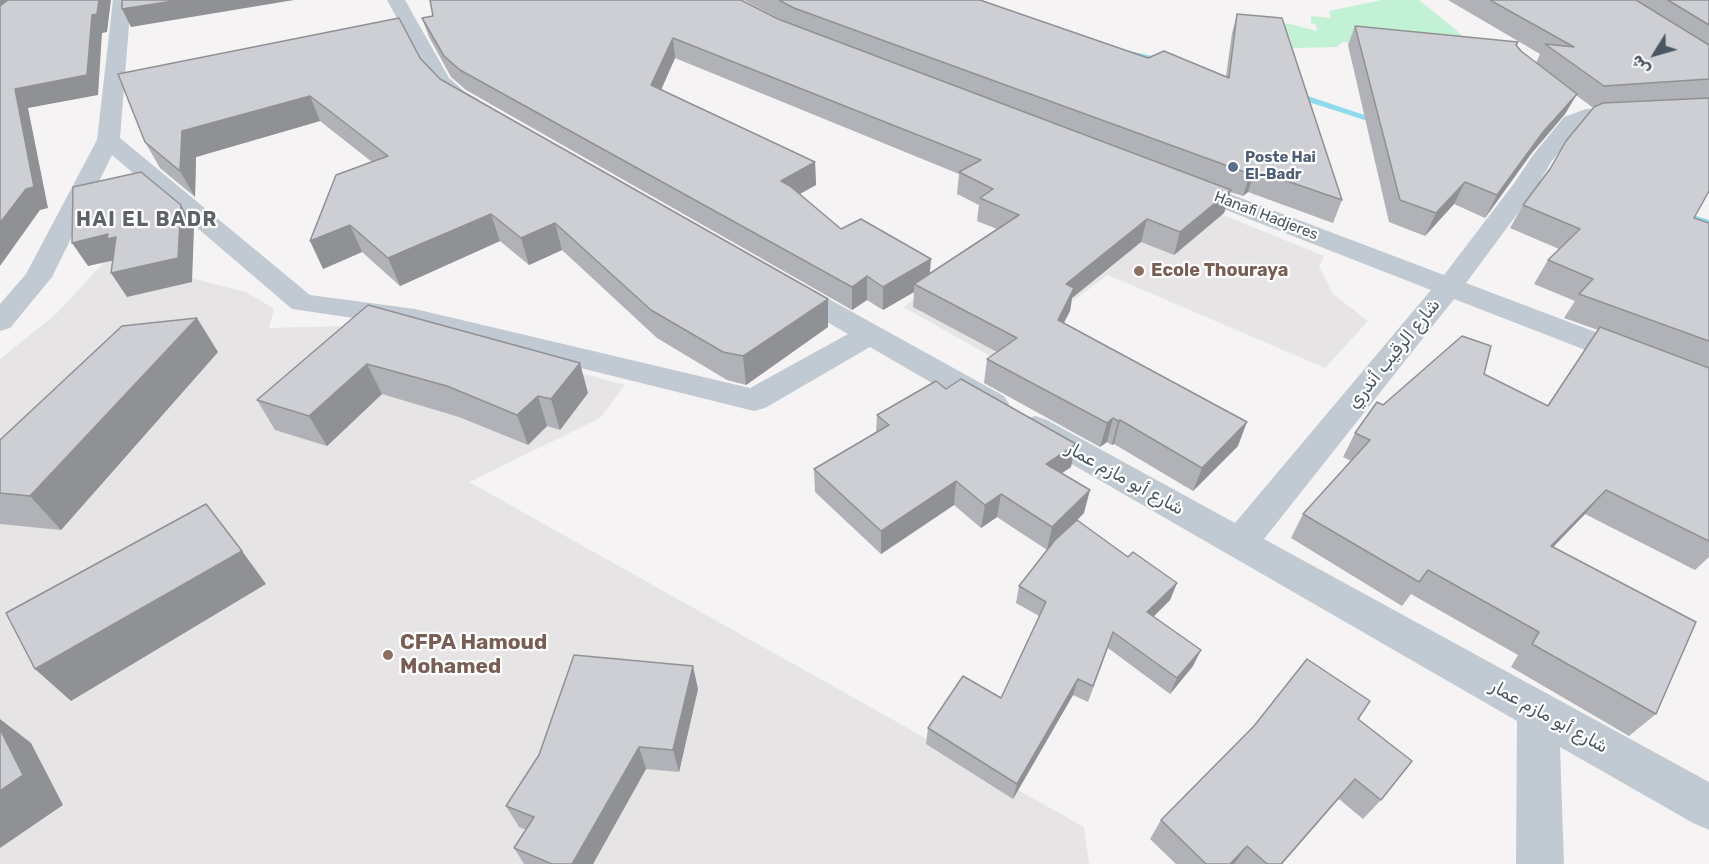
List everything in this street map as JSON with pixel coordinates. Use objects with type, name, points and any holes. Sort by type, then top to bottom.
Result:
[{"type":"street","points":[[0,322],[38,278],[108,140],[122,0]]},
{"type":"street","points":[[396,0],[440,81],[457,97],[498,121]]},
{"type":"street","name":"شارع الرقيب أندري","points":[[1240,543],[1450,286],[1572,122],[1577,109],[1709,108]]},
{"type":"street","points":[[108,140],[302,303],[415,318],[754,400],[869,335]]},
{"type":"street","name":"Hanafi Hadjeres","points":[[1162,176],[1709,387]]},
{"type":"street","name":"شارع أبو مازم عمار","points":[[766,276],[1709,807]]},
{"type":"street","points":[[1538,711],[1540,864]]},
{"type":"shaded area","name":"Ecole Thouraya","points":[[1107,168],[1324,256],[1319,267],[1333,294],[1368,321],[1325,368],[1108,275],[994,358],[903,307]]},
{"type":"shaded area","name":"CFPA Hamoud Mohamed","points":[[109,257],[246,292],[274,309],[269,328],[391,325],[434,334],[625,385],[600,418],[469,482],[1084,827],[1089,864],[0,864],[0,359],[56,314]]},
{"type":"green space","points":[[1382,0],[1419,0],[1456,30],[1481,55],[1342,42],[1337,47],[1293,48],[1289,35],[1266,32],[1264,23],[1290,24],[1317,31],[1316,25],[1311,23],[1311,16],[1331,18],[1329,11]]},
{"type":"building","points":[[8,0],[99,0],[97,14],[92,15],[87,75],[15,89],[34,187],[26,189],[0,223],[0,6]]},
{"type":"building","points":[[122,0],[179,0],[122,9]]},
{"type":"building","points":[[430,0],[741,0],[778,19],[1231,190],[1180,232],[1147,219],[1066,284],[1074,288],[1058,320],[1247,422],[1202,468],[1120,420],[1113,418],[1107,423],[987,359],[1017,338],[914,284],[1019,215],[980,198],[993,189],[959,172],[981,160],[673,38],[651,85],[815,162],[781,181],[841,229],[861,219],[931,259],[883,287],[867,276],[852,287],[460,70],[444,56],[422,18],[433,16]]},
{"type":"building","points":[[779,0],[980,0],[1148,58],[1164,51],[1229,78],[1237,14],[1282,18],[1342,200],[1255,170],[1250,174],[794,8]]},
{"type":"building","points":[[1490,0],[1636,0],[1709,45],[1709,79],[1604,86],[1545,44],[1574,47]]},
{"type":"building","points":[[1668,0],[1709,0],[1709,25]]},
{"type":"building","points":[[399,18],[420,58],[440,79],[828,299],[743,356],[723,352],[651,310],[555,223],[521,238],[491,214],[388,258],[350,225],[310,241],[336,175],[388,156],[310,96],[182,131],[180,171],[145,142],[118,74]]},
{"type":"building","points":[[1355,26],[1518,42],[1516,45],[1521,51],[1577,94],[1543,132],[1497,195],[1465,182],[1436,213],[1400,200]]},
{"type":"building","points":[[1709,98],[1709,191],[1694,218],[1709,223],[1709,341],[1579,294],[1593,279],[1548,260],[1580,229],[1523,205],[1550,169],[1566,141],[1594,107],[1603,103]]},
{"type":"building","points":[[141,172],[181,205],[178,258],[111,273],[116,237],[107,239],[108,234],[72,243],[73,187]]},
{"type":"building","points":[[368,305],[580,363],[551,399],[538,396],[517,415],[447,386],[367,364],[309,416],[257,400]]},
{"type":"building","points":[[197,318],[30,496],[0,493],[0,440],[122,326]]},
{"type":"building","points":[[1600,327],[1709,368],[1709,541],[1606,490],[1551,546],[1696,622],[1656,714],[1532,644],[1539,632],[1428,570],[1419,582],[1303,514],[1370,440],[1355,433],[1377,402],[1383,405],[1462,336],[1491,346],[1484,374],[1548,406]]},
{"type":"building","points":[[961,379],[1076,444],[1046,464],[1090,490],[1052,527],[1001,494],[985,505],[956,481],[881,531],[814,469],[889,425],[877,415],[936,381],[946,389]]},
{"type":"building","points":[[206,504],[242,551],[35,669],[6,613]]},
{"type":"building","points":[[1077,520],[1128,557],[1133,552],[1177,583],[1147,612],[1201,650],[1177,678],[1113,632],[1093,686],[1078,679],[1017,784],[928,728],[963,676],[1001,698],[1046,602],[1019,586],[1055,540]]},
{"type":"building","points":[[574,655],[693,666],[673,750],[639,747],[572,864],[552,864],[514,848],[534,817],[506,806],[539,755]]},
{"type":"building","points":[[1307,659],[1370,701],[1358,719],[1412,761],[1381,800],[1355,779],[1281,864],[1267,864],[1247,846],[1230,864],[1206,864],[1161,820],[1254,726]]},
{"type":"building","points":[[0,729],[23,775],[0,791]]},
{"type":"waterway","points":[[1119,50],[1167,62]]},
{"type":"waterway","points":[[1293,94],[1380,122]]},
{"type":"waterway","points":[[1677,213],[1709,223]]},
{"type":"place","name":"Poste Hai El-Badr","points":[[1233,167]]},
{"type":"place","name":"Ecole Thouraya","points":[[1139,271]]},
{"type":"place","name":"CFPA Hamoud Mohamed","points":[[388,655]]},
{"type":"district","name":"HAI EL BADR","points":[[147,220]]}]
